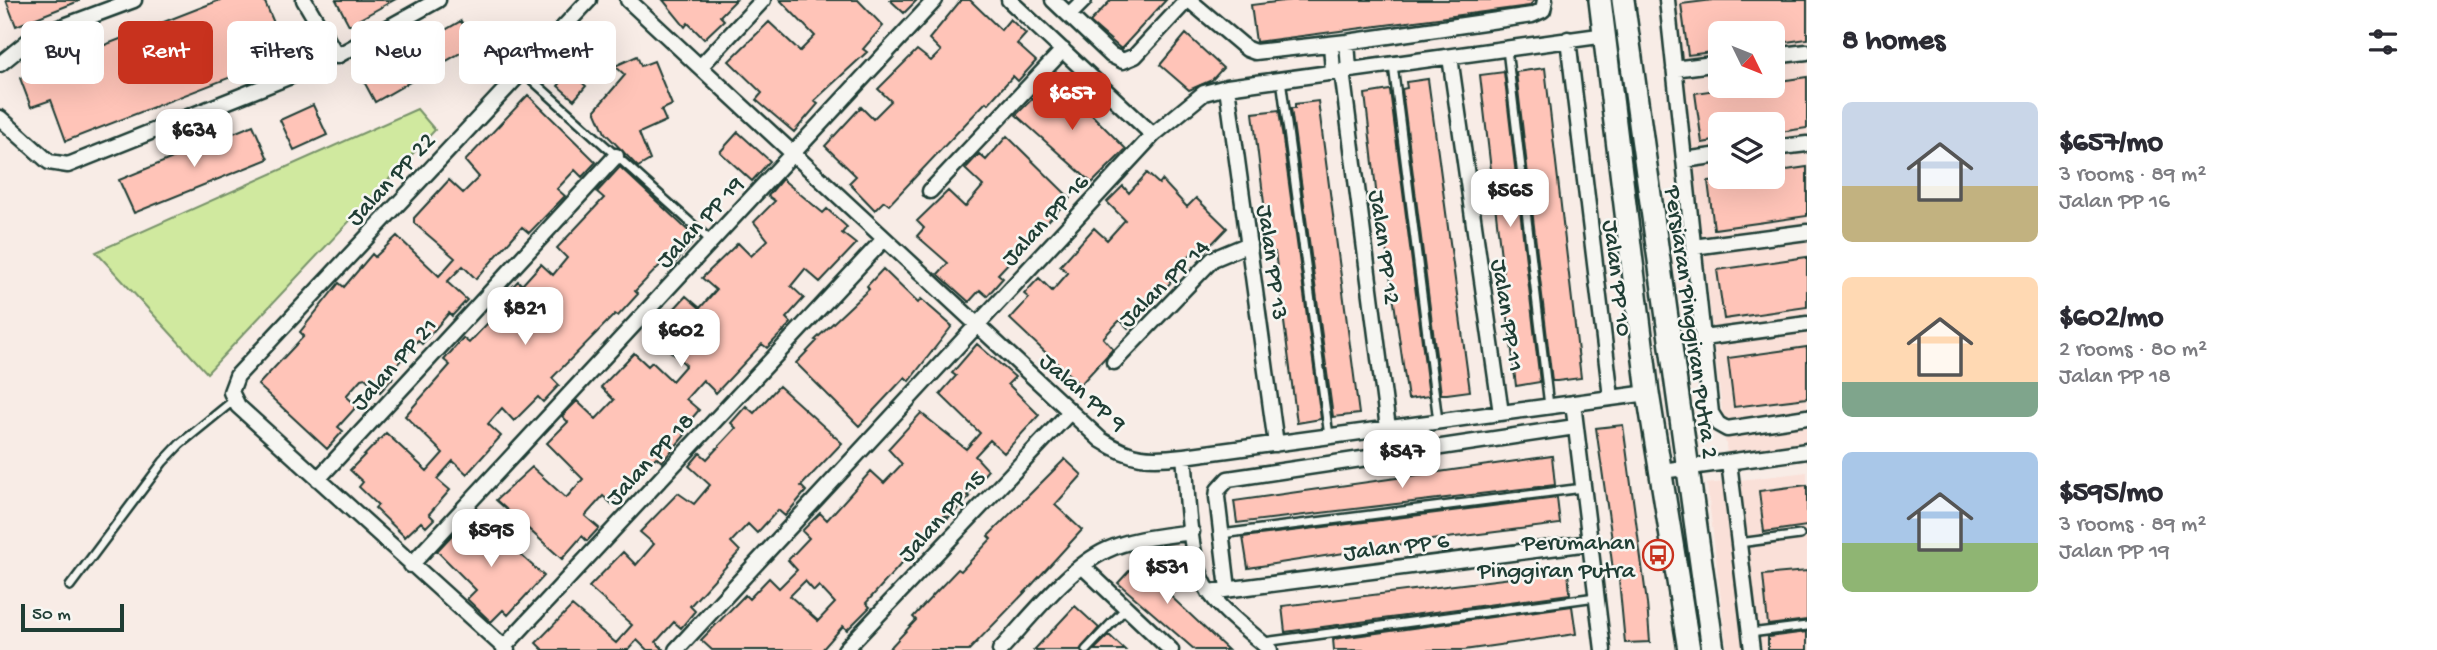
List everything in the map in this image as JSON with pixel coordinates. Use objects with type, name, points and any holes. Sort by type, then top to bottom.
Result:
[{"type":"street","points":[[0,64],[32,38],[134,0]]},
{"type":"street","points":[[304,0],[337,56],[438,0]]},
{"type":"street","name":"Jalan PP 22","points":[[569,21],[589,0]]},
{"type":"street","name":"Jalan PP 9","points":[[628,0],[1070,412],[1101,440],[1125,453],[1146,460],[1184,456],[1648,393]]},
{"type":"street","points":[[700,67],[763,0]]},
{"type":"street","name":"Jalan PP 19","points":[[411,565],[935,0]]},
{"type":"street","points":[[1009,0],[1153,135]]},
{"type":"street","points":[[1053,0],[1111,55],[1124,61],[1136,56],[1188,0],[1250,51],[1347,42],[1532,15],[1543,10],[1545,0]]},
{"type":"street","points":[[1069,15],[1084,0]]},
{"type":"street","name":"Persiaran Pinggiran Putra 2","points":[[1600,0],[1648,393],[1689,650]]},
{"type":"street","name":"Persiaran Pinggiran Putra 2","points":[[1623,0],[1713,650]]},
{"type":"street","points":[[1667,0],[1711,413],[1718,424],[1727,429],[1807,417]]},
{"type":"street","name":"Jalan PP 16","points":[[676,650],[1153,135],[1203,93],[1281,78],[1606,36]]},
{"type":"street","name":"Jalan PP 10","points":[[1568,40],[1611,397]]},
{"type":"street","points":[[1341,71],[1347,42]]},
{"type":"street","points":[[1331,44],[1341,71]]},
{"type":"street","points":[[930,191],[1063,50]]},
{"type":"street","points":[[1785,55],[1807,52]]},
{"type":"street","name":"Jalan PP 11","points":[[1450,57],[1501,413]]},
{"type":"street","points":[[1674,69],[1708,65]]},
{"type":"street","name":"Jalan PP 12","points":[[1341,71],[1388,428]]},
{"type":"street","points":[[0,118],[49,162],[61,165],[75,163],[271,84]]},
{"type":"street","name":"Jalan PP 22","points":[[232,396],[237,376],[509,84]]},
{"type":"street","name":"Jalan PP 13","points":[[1227,87],[1276,444]]},
{"type":"street","points":[[1785,147],[1807,144]]},
{"type":"street","name":"Jalan PP 21","points":[[318,479],[616,156]]},
{"type":"street","points":[[1684,160],[1708,157]]},
{"type":"street","points":[[1693,247],[1807,232]]},
{"type":"street","name":"Jalan PP 18","points":[[506,648],[884,239]]},
{"type":"street","name":"Jalan PP 14","points":[[1114,362],[1213,259],[1249,244]]},
{"type":"street","points":[[1703,338],[1807,324]]},
{"type":"street","points":[[232,396],[411,565],[506,648]]},
{"type":"street","points":[[1573,403],[1603,650]]},
{"type":"street","name":"Jalan PP 15","points":[[845,650],[1070,412]]},
{"type":"street","points":[[1228,589],[1217,497],[1222,484],[1234,477],[1576,427]]},
{"type":"street","points":[[1662,471],[1807,451]]},
{"type":"street","points":[[1184,456],[1192,532],[1202,579],[1209,592],[1266,646]]},
{"type":"street","points":[[1729,462],[1752,650]]},
{"type":"street","points":[[1000,650],[1082,566],[1105,550],[1130,542],[1192,532]]},
{"type":"street","name":"Jalan PP 6","points":[[1209,592],[1590,543]]},
{"type":"street","points":[[1082,566],[1168,649]]},
{"type":"lane","points":[[1507,48],[1549,406]]},
{"type":"lane","points":[[1393,64],[1438,421]]},
{"type":"lane","points":[[1281,78],[1329,436]]},
{"type":"lane","points":[[537,84],[711,241]]},
{"type":"lane","points":[[70,586],[163,462],[232,396]]},
{"type":"lane","points":[[1220,534],[1583,488]]},
{"type":"lane","points":[[1739,543],[1800,535]]},
{"type":"lane","points":[[1266,646],[1596,597]]},
{"type":"lane","points":[[1086,650],[1126,608]]},
{"type":"lane","points":[[1750,633],[1807,626]]},
{"type":"shaded area","points":[[1674,0],[1807,0],[1807,443],[1727,454]]},
{"type":"shaded area","points":[[1807,472],[1807,650],[1727,650],[1707,484]]},
{"type":"green space","points":[[417,109],[435,130],[207,373],[96,252]]},
{"type":"building","points":[[6,0],[79,0],[29,21],[21,21],[21,24],[16,26]]},
{"type":"building","points":[[220,0],[264,0],[273,21],[227,21],[227,79],[66,141],[51,100],[31,107],[22,84],[104,84],[104,45],[118,40],[118,84],[213,84],[213,21],[166,21]]},
{"type":"building","points":[[336,0],[394,0],[356,21],[351,21],[349,25]]},
{"type":"building","points":[[663,0],[736,0],[720,16],[724,20],[704,39],[688,23],[685,27]]},
{"type":"building","points":[[780,0],[858,0],[883,26],[863,49],[867,52],[814,101],[818,104],[794,132],[756,100],[762,93],[729,61],[769,22],[800,51],[815,36]]},
{"type":"building","points":[[890,0],[917,0],[904,13]]},
{"type":"building","points":[[961,0],[970,0],[1001,30],[1010,19],[1026,34],[1017,44],[1036,61],[1018,81],[1013,76],[988,104],[986,102],[889,205],[884,201],[875,210],[849,183],[856,176],[825,146],[861,107],[873,119],[891,101],[878,89],[917,50],[931,61],[941,51],[929,39]]},
{"type":"building","points":[[1111,0],[1166,0],[1121,49],[1090,22]]},
{"type":"building","points":[[1292,0],[1535,0],[1529,6],[1256,42],[1251,5]]},
{"type":"building","points":[[1713,0],[1807,0],[1807,39],[1785,42],[1785,21],[1708,21],[1708,52],[1688,55],[1681,4]]},
{"type":"building","points":[[459,22],[459,54],[445,62],[445,30]]},
{"type":"building","points":[[1186,34],[1223,68],[1212,80],[1189,90],[1160,65]]},
{"type":"building","points":[[637,56],[641,66],[654,61],[672,105],[661,110],[666,121],[639,133],[650,160],[638,167],[605,133],[595,110],[625,75],[616,66]]},
{"type":"building","points":[[1545,68],[1581,378],[1557,381],[1552,381],[1516,72]]},
{"type":"building","points":[[1504,72],[1540,382],[1516,386],[1480,75]]},
{"type":"building","points":[[1807,77],[1807,128],[1785,131],[1785,112],[1708,112],[1708,142],[1702,143],[1695,93],[1708,91],[1708,98],[1785,98],[1785,80]]},
{"type":"building","points":[[1428,79],[1470,391],[1447,394],[1441,394],[1402,89],[1407,88],[1406,82]]},
{"type":"building","points":[[1059,82],[1126,149],[1092,183],[1016,115],[1033,98],[1039,103]]},
{"type":"building","points":[[365,84],[406,84],[375,102]]},
{"type":"building","points":[[584,84],[586,86],[574,100],[558,86]]},
{"type":"building","points":[[1390,90],[1429,396],[1408,399],[1384,233],[1381,233],[1365,94]]},
{"type":"building","points":[[528,95],[596,162],[582,177],[575,170],[557,189],[565,196],[529,233],[522,227],[476,279],[463,266],[447,282],[467,300],[452,316],[449,313],[422,344],[418,340],[389,374],[393,378],[380,392],[365,378],[361,379],[346,396],[357,406],[338,427],[343,431],[327,449],[258,385],[304,336],[300,332],[339,283],[344,287],[372,254],[375,257],[397,236],[439,276],[455,258],[414,223],[414,218],[449,180],[463,193],[479,177],[465,161]]},
{"type":"building","points":[[1318,101],[1359,414],[1333,417],[1291,108],[1295,108],[1295,104]]},
{"type":"building","points":[[313,105],[327,135],[294,150],[280,120]]},
{"type":"building","points":[[1279,110],[1321,419],[1297,423],[1275,252],[1270,252],[1253,113]]},
{"type":"building","points":[[253,125],[268,159],[134,213],[119,180]]},
{"type":"building","points":[[738,132],[770,161],[752,181],[720,152]]},
{"type":"building","points":[[1007,136],[1070,198],[998,274],[1003,278],[987,296],[980,290],[969,302],[938,274],[948,263],[917,236],[924,228],[917,221],[948,191],[965,207],[983,186],[965,169],[979,154],[986,160]]},
{"type":"building","points":[[620,167],[696,238],[675,263],[668,257],[635,291],[638,294],[618,316],[615,314],[552,378],[559,385],[543,402],[538,397],[514,421],[502,408],[488,424],[501,436],[467,474],[453,461],[437,479],[450,490],[429,514],[434,519],[426,527],[421,522],[405,537],[375,508],[378,505],[359,487],[363,482],[350,470],[386,433],[427,471],[443,453],[405,416],[450,365],[444,360],[463,338],[469,343],[500,310],[495,305],[518,281],[522,285],[541,264],[553,275],[567,258],[557,248],[604,198],[597,192]]},
{"type":"building","points":[[1807,167],[1807,216],[1714,229],[1709,189],[1785,189],[1785,170]]},
{"type":"building","points":[[1147,173],[1159,184],[1162,180],[1187,207],[1196,198],[1227,228],[1203,253],[1197,248],[1167,278],[1171,282],[1128,328],[1120,320],[1103,338],[1113,349],[1080,385],[1010,319],[1029,298],[1024,294],[1039,278],[1052,291],[1068,273],[1060,266],[1094,228],[1107,240],[1125,220],[1107,202],[1123,186],[1129,193]]},
{"type":"building","points":[[782,179],[823,213],[827,209],[847,227],[842,233],[856,244],[820,282],[805,269],[791,286],[804,298],[786,318],[791,323],[767,348],[762,344],[716,393],[703,380],[686,399],[699,410],[681,431],[685,435],[662,462],[656,457],[612,504],[603,496],[585,516],[599,528],[587,541],[582,536],[562,559],[496,500],[532,467],[566,498],[583,479],[547,443],[568,422],[562,416],[577,401],[596,419],[614,400],[601,387],[634,353],[648,366],[652,362],[672,381],[686,365],[651,334],[686,296],[700,308],[716,290],[702,278],[738,243],[751,256],[768,240],[754,222],[775,201],[768,196]]},
{"type":"building","points":[[1807,257],[1807,307],[1724,319],[1717,270]]},
{"type":"building","points":[[883,269],[918,303],[921,299],[952,326],[909,381],[905,377],[859,426],[796,363],[817,341],[815,340],[869,289],[867,286]]},
{"type":"building","points":[[977,344],[1015,377],[1008,384],[1039,415],[1004,453],[990,440],[975,456],[988,470],[967,495],[970,497],[948,518],[945,515],[866,603],[870,607],[847,630],[843,626],[822,650],[712,650],[701,640],[745,595],[749,599],[769,578],[779,588],[797,570],[788,560],[809,538],[802,531],[820,513],[827,520],[871,471],[884,483],[902,464],[888,449],[921,413],[966,449],[980,433],[940,394],[956,376],[952,373]],"holes":[[[805,581],[814,591],[819,586],[835,603],[818,621],[790,596]]]},
{"type":"building","points":[[1807,347],[1807,398],[1734,407],[1728,358]]},
{"type":"building","points":[[779,386],[842,443],[801,486],[806,491],[785,516],[778,510],[757,533],[748,524],[731,542],[740,551],[690,606],[695,611],[681,628],[674,622],[656,642],[664,650],[647,650],[637,640],[628,650],[543,650],[536,643],[572,606],[616,643],[632,625],[589,587],[623,552],[636,565],[654,544],[640,532],[678,493],[694,504],[710,485],[689,466],[700,453],[707,459],[736,428],[731,423],[746,406],[754,413]]},
{"type":"building","points":[[1623,425],[1650,642],[1625,643],[1618,569],[1613,570],[1609,540],[1612,540],[1596,428]]},
{"type":"building","points":[[1552,456],[1555,485],[1237,523],[1234,501]]},
{"type":"building","points":[[1065,459],[1082,475],[1055,505],[1082,530],[1030,587],[969,650],[888,650],[916,620],[913,617],[937,591],[958,569],[961,571],[991,539],[988,536]]},
{"type":"building","points":[[1807,485],[1807,526],[1764,532],[1759,491]]},
{"type":"building","points":[[1557,498],[1560,524],[1415,542],[1248,568],[1243,537]]},
{"type":"building","points":[[479,517],[544,576],[508,615],[503,610],[491,622],[467,599],[476,590],[437,551],[453,534],[458,539]]},
{"type":"building","points":[[1143,556],[1171,582],[1164,590],[1228,650],[1195,650],[1118,583]]},
{"type":"building","points":[[1568,571],[1570,594],[1285,632],[1282,606]]},
{"type":"building","points":[[1807,571],[1807,620],[1768,625],[1763,575]]},
{"type":"building","points":[[1075,606],[1099,628],[1080,650],[1034,650]]},
{"type":"building","points":[[1572,606],[1576,634],[1464,650],[1334,650],[1333,639]]},
{"type":"building","points":[[1807,632],[1807,650],[1768,650],[1768,637]]},
{"type":"building","points":[[1110,636],[1125,650],[1094,650]]},
{"type":"place","name":"Perumahan Pinggiran Putra","points":[[1658,555]]}]
